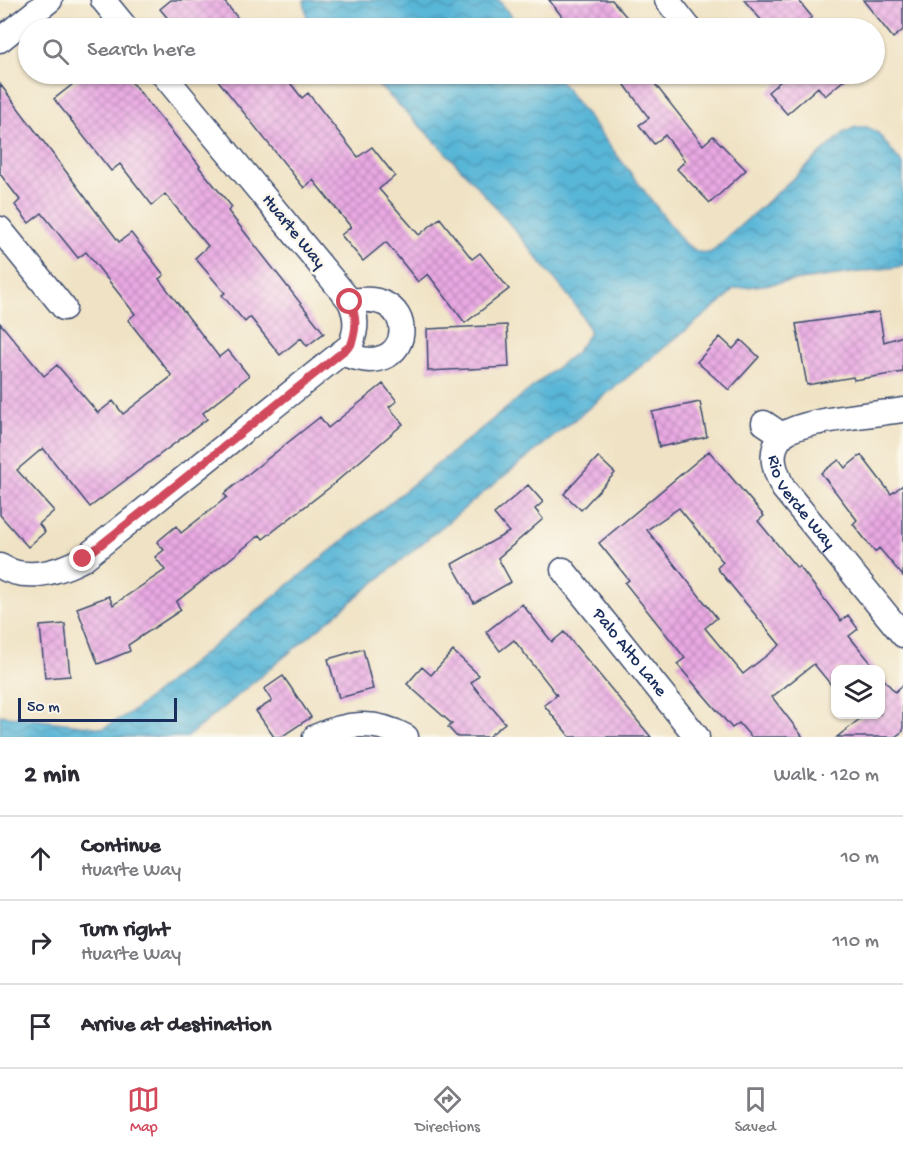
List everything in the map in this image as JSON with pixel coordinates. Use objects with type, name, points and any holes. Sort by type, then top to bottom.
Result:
[{"type":"street","points":[[28,18],[50,0]]},
{"type":"street","points":[[103,0],[118,18]]},
{"type":"street","points":[[667,0],[681,18]]},
{"type":"street","points":[[0,40],[18,26]]},
{"type":"street","name":"Huarte Way","points":[[0,566],[7,570],[30,574],[65,568],[83,559],[351,345],[356,333],[356,316],[350,302],[171,84]]},
{"type":"street","points":[[0,229],[64,308]]},
{"type":"street","points":[[341,353],[377,360],[389,355],[399,346],[403,336],[396,314],[386,304],[375,300],[350,302]]},
{"type":"street","name":"Rio Verde Way","points":[[903,411],[773,429],[773,465],[783,488],[903,635]]},
{"type":"street","name":"Palo Alto Lane","points":[[563,570],[697,737]]},
{"type":"street","points":[[315,737],[336,728],[369,723],[392,729],[406,737]]},
{"type":"water","points":[[304,0],[499,0],[512,18],[307,18]]},
{"type":"water","points":[[376,84],[563,84],[684,243],[698,252],[710,253],[845,132],[856,127],[867,127],[878,133],[903,165],[903,266],[733,289],[726,298],[483,493],[187,737],[0,737],[0,715],[104,728],[133,711],[576,352],[590,333],[570,298],[502,214],[413,119]]},
{"type":"building","points":[[171,0],[223,0],[238,18],[168,18],[160,9]]},
{"type":"building","points":[[549,0],[612,0],[627,18],[563,18]]},
{"type":"building","points":[[744,0],[798,0],[812,17],[811,18],[759,18]]},
{"type":"building","points":[[863,0],[903,0],[903,30],[893,38],[885,28],[885,18],[877,18]]},
{"type":"building","points":[[0,84],[119,242],[131,233],[164,275],[159,279],[219,357],[228,350],[249,376],[203,413],[207,419],[90,507],[43,448],[17,470],[54,511],[39,524],[45,532],[28,547],[0,515],[0,323],[44,376],[57,365],[98,413],[113,401],[123,414],[172,376],[128,320],[135,314],[86,252],[78,258],[42,213],[29,223],[15,205],[20,200],[0,174]]},
{"type":"building","points":[[73,84],[133,84],[232,207],[228,211],[324,333],[307,346],[301,338],[280,355],[250,317],[245,322],[222,295],[225,293],[195,258],[208,246],[165,194],[152,205],[120,164],[111,171],[54,99]]},
{"type":"building","points":[[221,84],[291,84],[302,98],[308,93],[358,157],[372,147],[395,176],[379,189],[419,235],[440,218],[472,259],[480,253],[509,289],[465,323],[428,274],[418,282],[386,242],[363,261],[341,235],[351,227],[313,180],[304,188]]},
{"type":"building","points":[[624,84],[655,84],[703,145],[713,136],[746,170],[710,203],[677,169],[685,161],[665,135],[654,144],[639,125],[649,118]]},
{"type":"building","points":[[777,84],[839,84],[825,96],[818,87],[787,114],[768,92]]},
{"type":"building","points":[[879,312],[884,342],[903,336],[903,372],[807,385],[796,324]]},
{"type":"building","points":[[507,325],[509,367],[428,371],[427,329]]},
{"type":"building","points":[[720,337],[733,349],[741,340],[759,357],[729,390],[697,362]]},
{"type":"building","points":[[383,384],[397,401],[389,407],[403,424],[329,488],[263,539],[260,535],[176,602],[181,610],[128,645],[130,651],[98,664],[77,608],[109,596],[113,605],[165,570],[155,557],[164,550],[157,542],[176,526],[181,533],[227,497],[224,494],[320,417],[328,428]]},
{"type":"building","points":[[700,402],[707,437],[659,447],[652,412]]},
{"type":"building","points":[[709,451],[764,516],[758,521],[797,568],[799,566],[841,621],[848,615],[858,629],[849,636],[873,665],[831,665],[831,685],[814,664],[772,697],[803,737],[751,737],[739,723],[732,728],[677,664],[685,658],[625,583],[629,580],[599,543]],"holes":[[[679,508],[723,562],[717,568],[780,645],[743,674],[705,628],[717,618],[647,530]]]},
{"type":"building","points":[[861,455],[891,494],[903,485],[903,576],[879,548],[875,552],[853,524],[857,520],[821,473],[839,460],[845,468]]},
{"type":"building","points":[[598,457],[615,473],[581,510],[564,494]]},
{"type":"building","points":[[528,485],[543,502],[535,509],[543,519],[498,558],[511,582],[474,603],[452,564],[509,532],[494,514]]},
{"type":"building","points":[[522,604],[552,642],[564,632],[651,737],[570,737],[544,705],[557,695],[514,640],[500,651],[486,632]]},
{"type":"building","points":[[65,624],[70,676],[45,678],[40,626]]},
{"type":"building","points":[[363,649],[373,689],[339,698],[328,659]]},
{"type":"building","points":[[453,651],[479,675],[471,683],[505,723],[488,737],[457,737],[448,727],[452,724],[407,684],[422,667],[431,675]]},
{"type":"building","points":[[283,676],[311,717],[281,737],[274,737],[256,711],[272,701],[264,689]]},
{"type":"building","points":[[885,681],[895,692],[903,685],[903,731],[895,737],[837,737],[860,719],[885,719]]},
{"type":"route","points":[[83,559],[351,345],[356,333],[356,316],[350,302]]}]
